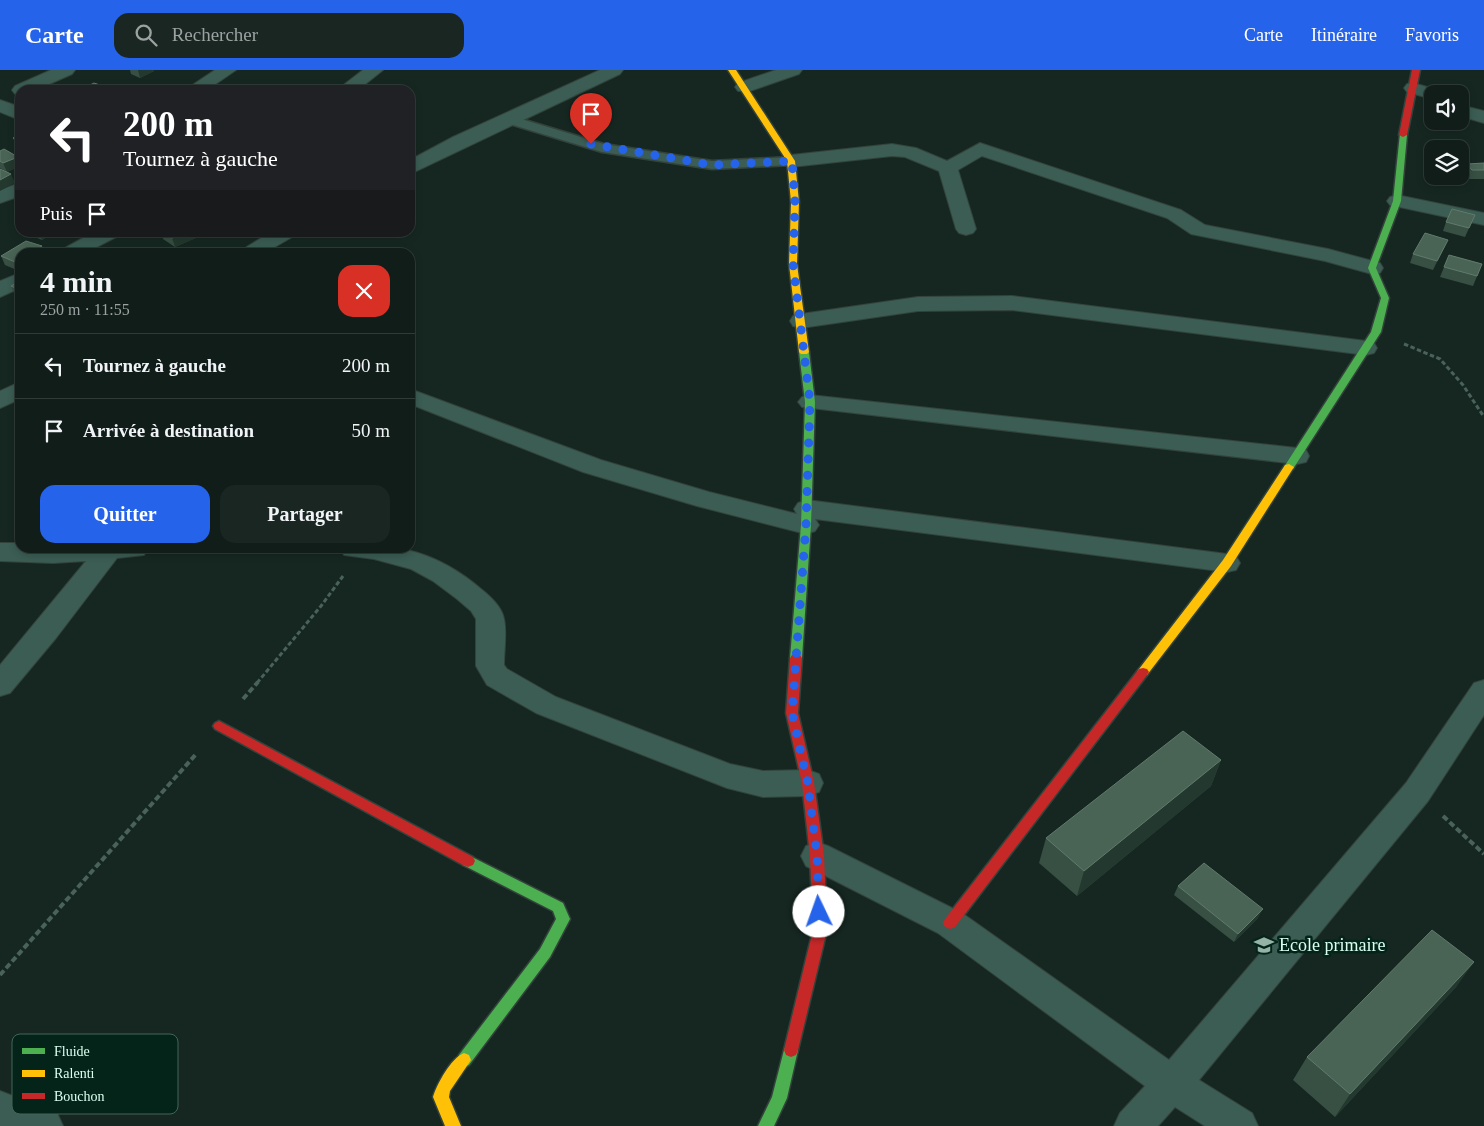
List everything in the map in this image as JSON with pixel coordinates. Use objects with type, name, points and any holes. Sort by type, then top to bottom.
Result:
[{"type":"street","points":[[32,85],[66,70]]},
{"type":"street","points":[[202,85],[228,70]]},
{"type":"street","points":[[353,85],[374,70]]},
{"type":"street","points":[[415,166],[508,119],[614,70]]},
{"type":"street","points":[[732,70],[792,161],[795,202],[793,264],[810,402],[807,517],[792,713],[808,784],[817,856],[820,930],[779,1098],[766,1126]]},
{"type":"street","points":[[744,87],[793,70]]},
{"type":"street","points":[[950,922],[1227,563],[1371,340],[1386,298],[1372,268],[1397,201],[1402,142],[1413,88],[1414,70]]},
{"type":"street","points":[[1413,88],[1424,91]]},
{"type":"street","points":[[0,99],[15,92]]},
{"type":"street","points":[[0,105],[15,112]]},
{"type":"street","points":[[1469,112],[1484,116]]},
{"type":"street","points":[[948,168],[980,149],[1174,214],[1198,230],[1328,255],[1372,268]]},
{"type":"street","points":[[792,161],[892,150],[909,152],[948,168]]},
{"type":"street","points":[[948,168],[966,228]]},
{"type":"street","points":[[0,197],[15,191]]},
{"type":"street","points":[[1397,201],[1484,219]]},
{"type":"street","points":[[80,248],[102,237]]},
{"type":"street","points":[[258,248],[274,237]]},
{"type":"street","points":[[0,290],[15,282]]},
{"type":"street","points":[[801,321],[918,304],[1012,303],[1371,340]]},
{"type":"street","points":[[0,401],[15,392]]},
{"type":"street","points":[[415,398],[592,466],[706,500],[807,517],[1227,563]]},
{"type":"street","points":[[810,402],[1297,456]]},
{"type":"street","points":[[0,552],[15,553]]},
{"type":"street","points":[[26,553],[64,553]]},
{"type":"street","points":[[0,686],[81,588],[105,553]]},
{"type":"street","points":[[380,553],[420,562],[443,574],[481,604],[490,618],[490,666],[497,677],[546,705],[727,776],[762,784],[808,784]]},
{"type":"street","points":[[1133,1126],[1172,1084],[1417,792],[1484,691]]},
{"type":"street","points":[[219,726],[462,858],[558,907],[563,919],[545,953],[444,1087],[441,1097],[453,1126]]},
{"type":"street","points":[[817,856],[950,922],[1172,1084],[1239,1126]]},
{"type":"street","points":[[0,1109],[12,1114]]},
{"type":"street","points":[[13,1114],[44,1126]]},
{"type":"lane","points":[[508,119],[602,148],[712,165],[792,161]]},
{"type":"path","points":[[1371,340],[1440,358],[1463,385],[1484,416]]},
{"type":"path","points":[[0,975],[219,726],[321,606],[354,553]]},
{"type":"path","points":[[1417,792],[1484,854]]},
{"type":"building","points":[[4,149],[15,155],[15,158],[3,163],[0,161],[0,151]]},
{"type":"building","points":[[1484,163],[1484,170],[1472,170],[1469,164]]},
{"type":"building","points":[[0,169],[11,174],[0,180]]},
{"type":"building","points":[[1452,209],[1475,215],[1469,228],[1446,222]]},
{"type":"building","points":[[1425,233],[1448,240],[1437,261],[1413,254]]},
{"type":"building","points":[[26,241],[42,246],[38,248],[15,248],[15,262],[1,256]]},
{"type":"building","points":[[1449,255],[1482,264],[1477,276],[1444,267]]},
{"type":"building","points":[[1183,731],[1221,760],[1084,871],[1046,838]]},
{"type":"building","points":[[1204,863],[1263,909],[1238,934],[1178,886]]},
{"type":"building","points":[[1432,930],[1474,962],[1350,1094],[1307,1057]]},
{"type":"traffic: fast","points":[[1289,467],[1376,332],[1385,298],[1372,268],[1397,201],[1403,135]]},
{"type":"traffic: fast","points":[[796,658],[806,525],[810,402],[804,352]]},
{"type":"traffic: fast","points":[[464,1060],[545,953],[563,919],[558,907],[468,861]]},
{"type":"traffic: fast","points":[[766,1126],[779,1098],[791,1050]]},
{"type":"traffic: slow","points":[[732,70],[791,161],[795,202],[793,264],[804,352]]},
{"type":"traffic: slow","points":[[1143,672],[1227,563],[1289,467]]},
{"type":"traffic: slow","points":[[453,1126],[441,1097],[444,1087],[464,1060]]},
{"type":"traffic: jam","points":[[1403,135],[1416,70]]},
{"type":"traffic: jam","points":[[791,1050],[820,930],[817,856],[808,783],[792,713],[796,658]]},
{"type":"traffic: jam","points":[[950,923],[1143,672]]},
{"type":"traffic: jam","points":[[219,726],[468,861]]},
{"type":"place","name":"Ecole primaire","points":[[1264,945]]},
{"type":"route","points":[[591,144],[602,148],[712,165],[792,161],[795,202],[793,264],[810,402],[806,525],[792,713],[808,784],[817,856],[819,912]]}]
